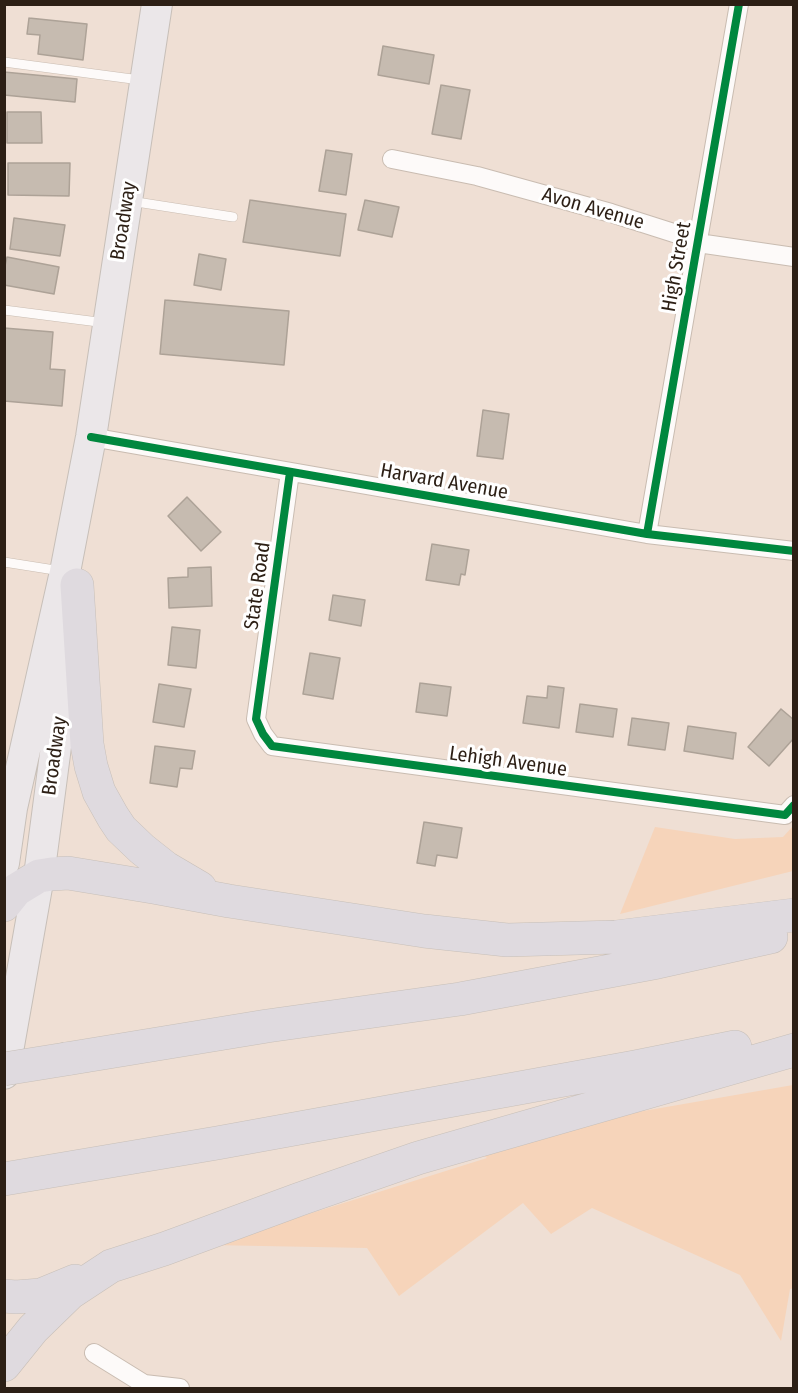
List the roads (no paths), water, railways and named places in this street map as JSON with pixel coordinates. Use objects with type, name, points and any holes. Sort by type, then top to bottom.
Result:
[{"type":"highway","points":[[71,577],[87,744],[94,778],[105,803],[121,829],[154,859],[189,882],[229,901]]},
{"type":"highway","points":[[4,905],[16,890],[39,876],[68,873],[424,931],[507,940],[616,938],[794,915]]},
{"type":"highway","points":[[4,1069],[267,1026],[460,999],[658,962],[794,932]]},
{"type":"highway","points":[[4,1179],[635,1067],[794,1034]]},
{"type":"highway","points":[[4,1296],[41,1295],[111,1266],[418,1158],[794,1050]]},
{"type":"highway","points":[[4,1365],[33,1329],[70,1293],[111,1266]]},
{"type":"main road","name":"Broadway","points":[[4,1074],[39,876],[71,577],[158,4]]},
{"type":"main road","name":"Broadway","points":[[4,863],[8,808],[71,577]]},
{"type":"street","name":"High Street","points":[[647,534],[739,4]]},
{"type":"street","name":"Avon Avenue","points":[[392,159],[477,176],[611,213],[698,243],[794,257]]},
{"type":"street","name":"Harvard Avenue","points":[[91,437],[647,534],[794,551]]},
{"type":"street","name":"State Road","points":[[258,705],[290,472]]},
{"type":"street","name":"Lehigh Avenue","points":[[258,705],[256,719],[272,746],[789,810]]},
{"type":"street","points":[[94,1353],[144,1384],[180,1389]]},
{"type":"lane","points":[[4,62],[146,81]]},
{"type":"lane","points":[[127,200],[233,217]]},
{"type":"lane","points":[[4,310],[108,323]]},
{"type":"lane","points":[[4,562],[71,577]]}]
